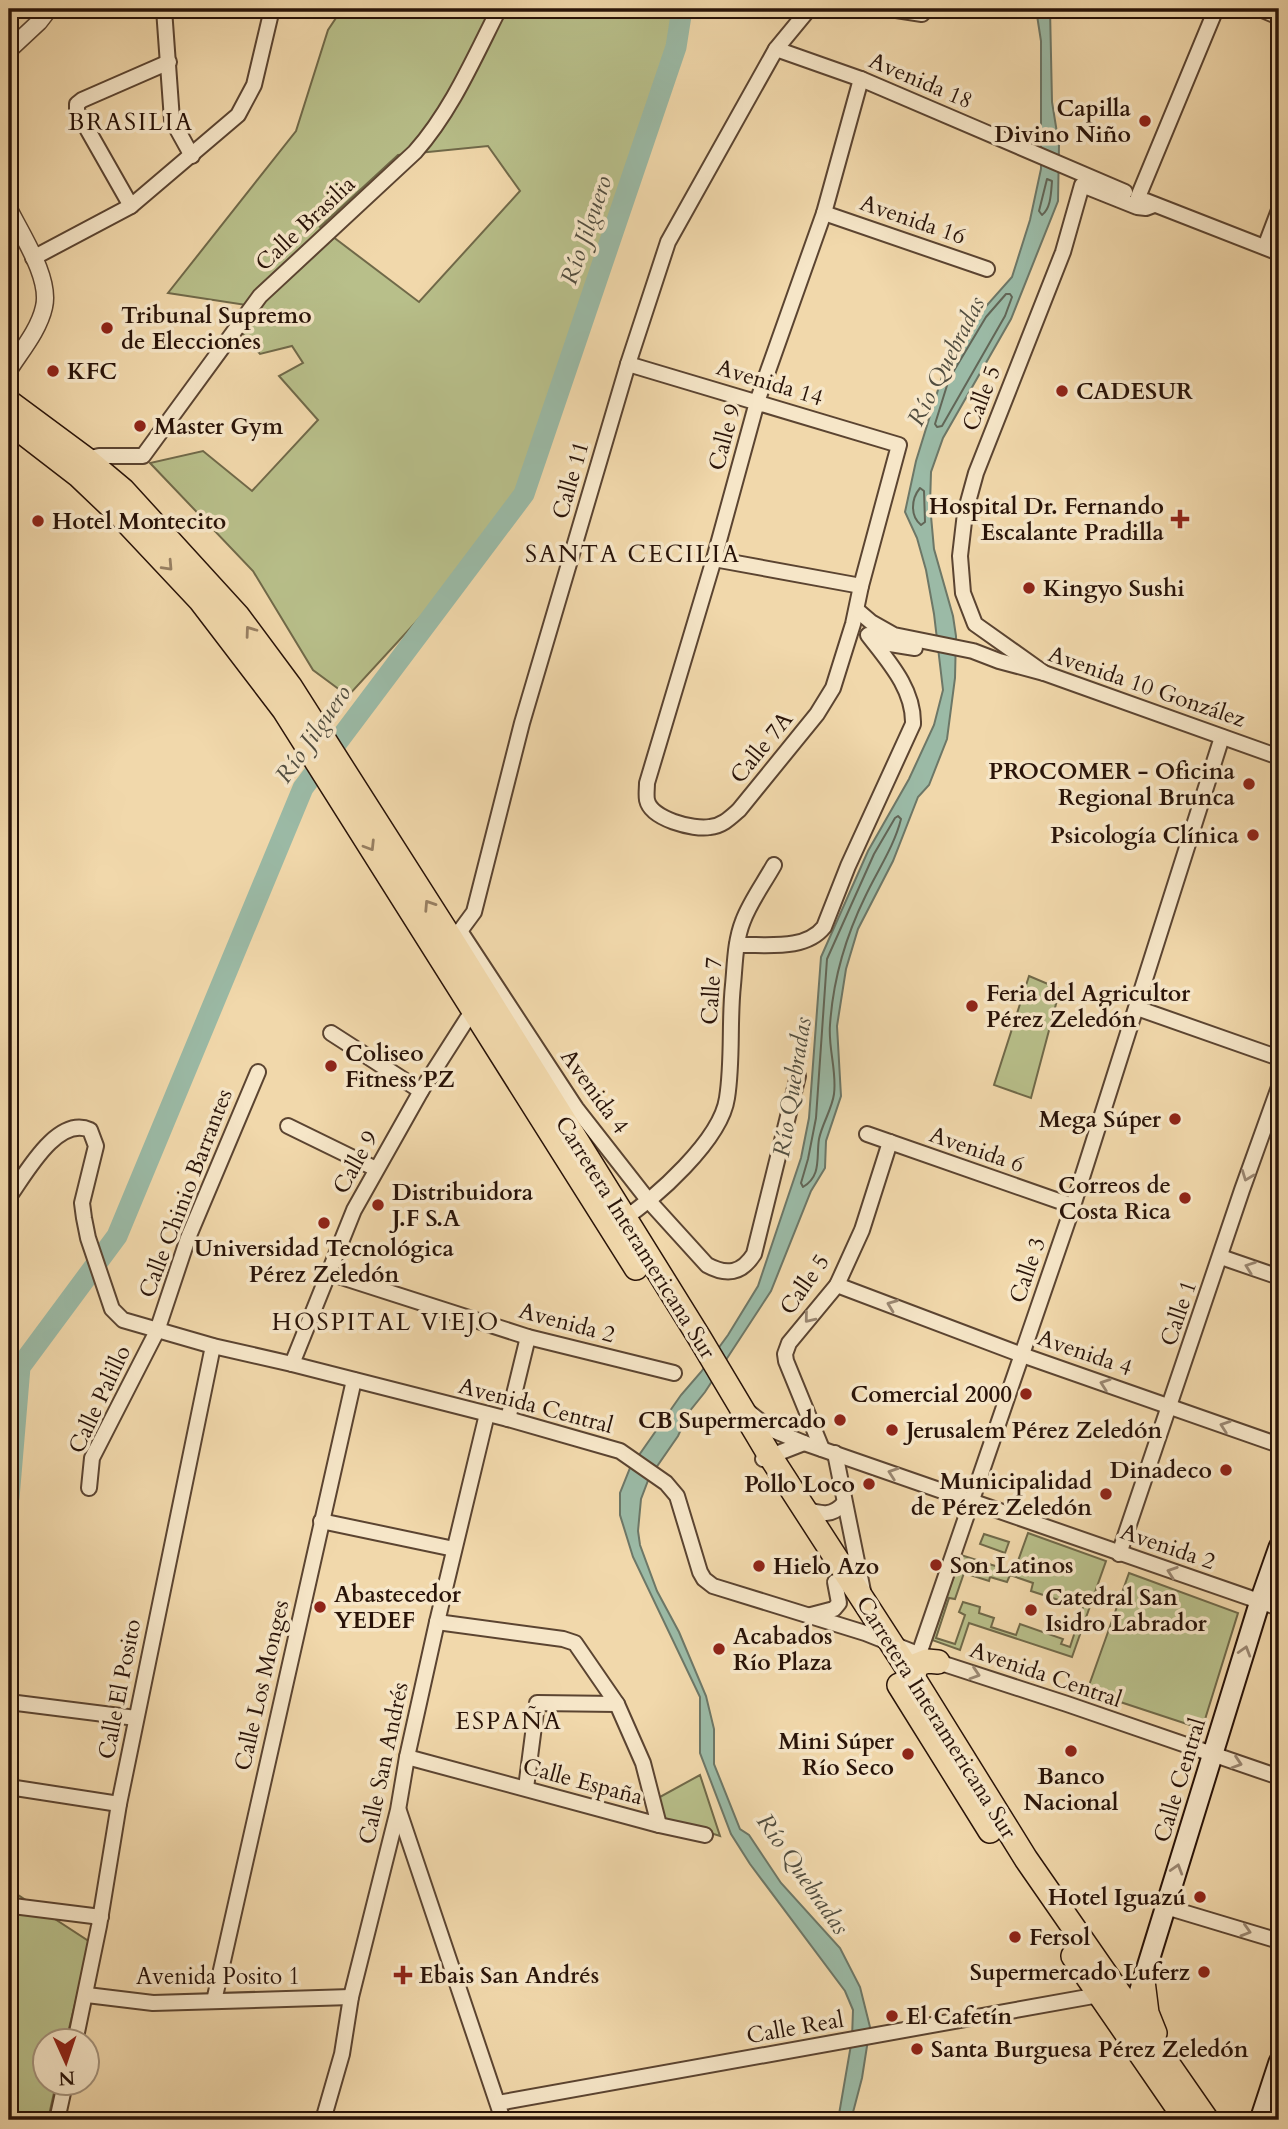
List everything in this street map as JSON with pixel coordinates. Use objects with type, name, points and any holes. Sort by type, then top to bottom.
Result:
[{"type":"highway","name":"Carretera Interamericana Sur","points":[[9,402],[114,483],[239,616],[290,686],[448,938],[481,1005],[617,1223],[729,1394],[865,1633],[999,1844],[1099,1995],[1122,2014],[1163,2056],[1207,2120]]},
{"type":"highway","name":"Carretera Interamericana Sur","points":[[13,425],[79,477],[122,517],[200,600],[284,710],[334,789],[448,938]]},
{"type":"highway","points":[[13,425],[29,431],[114,483]]},
{"type":"highway","name":"Carretera Interamericana Sur","points":[[764,1458],[805,1509],[888,1642],[913,1677],[1186,2120]]},
{"type":"highway","points":[[913,1677],[916,1665],[929,1658]]},
{"type":"highway","points":[[1143,1981],[1147,2012],[1163,2056]]},
{"type":"main road","name":"Calle Central","points":[[1122,2014],[1137,1998],[1143,1981],[1279,1547]]},
{"type":"main road","points":[[1268,2112],[1279,2062]]},
{"type":"street","points":[[9,50],[49,9]]},
{"type":"street","points":[[164,9],[172,120],[192,156]]},
{"type":"street","points":[[33,258],[131,206],[238,115],[254,86],[272,9]]},
{"type":"street","name":"Calle Brasilia","points":[[86,459],[99,456],[142,456],[260,296],[415,152],[434,130],[452,102],[499,9]]},
{"type":"street","name":"Calle 11","points":[[448,938],[474,912],[523,723],[628,364],[668,242],[776,49],[809,9]]},
{"type":"street","points":[[890,9],[922,14]]},
{"type":"street","points":[[1138,197],[1216,9]]},
{"type":"street","points":[[1260,9],[1279,17]]},
{"type":"street","name":"Avenida 18","points":[[776,49],[862,79],[1154,205],[1279,253]]},
{"type":"street","points":[[131,206],[77,111],[77,104],[169,62]]},
{"type":"street","name":"Calle 9","points":[[653,810],[647,801],[647,783],[714,559],[757,402],[824,213],[862,79]]},
{"type":"street","name":"Calle 5","points":[[1044,673],[975,624],[967,610],[960,556],[965,513],[976,473],[1063,252],[1082,185],[1137,207],[1154,205]]},
{"type":"street","points":[[9,209],[44,288],[44,307],[32,333],[9,370]]},
{"type":"street","points":[[1265,247],[1279,210]]},
{"type":"street","name":"Avenida 16","points":[[824,213],[987,269]]},
{"type":"street","name":"Avenida 14","points":[[628,364],[899,445],[861,586]]},
{"type":"street","points":[[714,559],[861,586],[855,617]]},
{"type":"street","name":"Avenida 10 González","points":[[855,617],[871,622],[918,646]]},
{"type":"street","name":"Avenida 10 González","points":[[855,617],[868,635],[884,643],[972,655],[1044,673],[1279,757]]},
{"type":"street","name":"Calle 7A","points":[[653,810],[690,827],[711,827],[724,823],[739,810],[828,697],[840,673],[855,617]]},
{"type":"street","name":"Calle 7","points":[[617,1223],[665,1186],[710,1136],[721,1117],[727,1100],[731,1002],[737,945],[796,943],[818,935],[824,927],[848,866],[913,724],[911,704],[901,678],[868,635]]},
{"type":"street","points":[[901,678],[900,660],[905,651],[918,646]]},
{"type":"street","name":"Calle 3","points":[[929,1658],[971,1500],[1073,1206],[1222,737]]},
{"type":"street","points":[[737,945],[743,921],[774,865]]},
{"type":"street","name":"Avenida 4","points":[[448,938],[648,1200],[707,1265],[718,1271],[730,1271],[747,1264],[754,1254],[798,1076]]},
{"type":"street","name":"Calle 9","points":[[292,1364],[354,1210],[421,1091],[481,1005]]},
{"type":"street","points":[[1137,1008],[1279,1058]]},
{"type":"street","points":[[331,1033],[421,1091]]},
{"type":"street","name":"Calle Chinio Barrantes","points":[[157,1331],[188,1238],[258,1072]]},
{"type":"street","name":"Calle 1","points":[[1119,1553],[1242,1190],[1275,1114],[1279,1087]]},
{"type":"street","points":[[288,1126],[376,1169]]},
{"type":"street","name":"Avenida Central","points":[[9,1197],[48,1143],[73,1128],[83,1127],[90,1130],[96,1146],[82,1203],[88,1238],[106,1284],[112,1309],[123,1320],[213,1346],[508,1419],[620,1451],[673,1489],[681,1503],[704,1579],[713,1586],[865,1633],[929,1658],[1279,1777]]},
{"type":"street","name":"Avenida 6","points":[[867,1134],[1073,1206]]},
{"type":"street","name":"Calle 5","points":[[866,1606],[844,1503],[828,1451],[788,1369],[785,1354],[789,1343],[837,1285],[862,1230],[890,1142]]},
{"type":"street","points":[[1221,1257],[1279,1277]]},
{"type":"street","name":"Avenida 2","points":[[329,1273],[528,1337],[674,1373]]},
{"type":"street","name":"Avenida 4","points":[[837,1285],[1279,1445]]},
{"type":"street","name":"Calle Palillo","points":[[89,1488],[92,1458],[157,1331]]},
{"type":"street","points":[[508,1419],[528,1337]]},
{"type":"street","name":"Calle El Posito","points":[[78,2028],[101,1917],[119,1804],[213,1346]]},
{"type":"street","name":"Calle Los Monges","points":[[214,2001],[354,1380]]},
{"type":"street","name":"Avenida 2","points":[[729,1394],[770,1429],[804,1443],[1279,1608]]},
{"type":"street","name":"Calle San Andrés","points":[[323,2120],[342,2054],[351,1997],[398,1810],[437,1622],[487,1414]]},
{"type":"street","points":[[764,1458],[804,1443]]},
{"type":"street","points":[[805,1509],[829,1514],[844,1503]]},
{"type":"street","points":[[321,1521],[454,1549]]},
{"type":"street","points":[[806,1616],[834,1609],[839,1603],[835,1582]]},
{"type":"street","name":"Calle España","points":[[437,1622],[563,1639],[575,1643],[618,1704],[643,1763],[659,1825]]},
{"type":"street","points":[[9,1702],[136,1718]]},
{"type":"street","points":[[526,1788],[537,1703],[618,1704]]},
{"type":"street","name":"Calle España","points":[[407,1757],[659,1825]]},
{"type":"street","points":[[9,1787],[119,1804]]},
{"type":"street","points":[[398,1810],[503,2120]]},
{"type":"street","points":[[659,1825],[705,1835]]},
{"type":"street","points":[[13,1906],[101,1917]]},
{"type":"street","points":[[1166,1907],[1279,1941]]},
{"type":"street","name":"Avenida Posito 1","points":[[86,1995],[153,2003],[351,1997]]},
{"type":"street","name":"Calle Real","points":[[498,2103],[1099,1995]]},
{"type":"street","points":[[57,2120],[62,2098]]},
{"type":"green space","points":[[342,9],[682,9],[676,47],[524,494],[483,549],[348,696],[313,670],[253,571],[150,463],[203,451],[252,491],[318,420],[279,376],[303,363],[292,346],[260,354],[241,332],[259,307],[168,293],[296,131],[328,30]],"holes":[[[488,146],[520,191],[419,302],[320,227],[398,155]]]},
{"type":"green space","points":[[1029,976],[1060,989],[1031,1098],[994,1085]]},
{"type":"green space","points":[[1028,1533],[1106,1561],[1072,1657],[969,1623],[960,1650],[932,1640],[961,1555],[1014,1572]],"holes":[[[964,1573],[989,1581],[990,1577],[1007,1582],[1010,1575],[1033,1583],[1031,1591],[1074,1605],[1077,1599],[1085,1601],[1070,1647],[1061,1644],[1063,1639],[1020,1624],[1016,1635],[991,1627],[994,1618],[979,1613],[980,1607],[963,1602],[959,1612],[965,1615],[955,1644],[936,1638],[949,1598],[955,1599]]]},
{"type":"green space","points":[[984,1534],[1009,1542],[1005,1553],[980,1544]]},
{"type":"green space","points":[[1129,1573],[1238,1613],[1202,1729],[1087,1691]]},
{"type":"green space","points":[[700,1775],[720,1836],[665,1819],[658,1798]]},
{"type":"green space","points":[[9,1889],[90,1942],[69,2028],[32,2028],[32,2098],[53,2098],[49,2115],[9,2115]]},
{"type":"water","points":[[1036,9],[1050,9],[1052,102],[1059,145],[1058,201],[1011,319],[943,438],[931,472],[930,505],[934,549],[956,636],[955,678],[947,739],[929,785],[918,797],[893,861],[858,929],[846,969],[837,1026],[841,1096],[826,1141],[825,1168],[811,1191],[771,1291],[689,1412],[678,1436],[649,1478],[641,1499],[638,1531],[640,1545],[657,1591],[679,1632],[706,1696],[714,1729],[714,1764],[740,1829],[749,1835],[781,1883],[840,1948],[860,1987],[870,2027],[862,2078],[851,2120],[838,2120],[852,2039],[853,2010],[845,1991],[750,1864],[731,1834],[700,1753],[700,1697],[633,1557],[620,1515],[620,1493],[630,1468],[681,1395],[728,1335],[758,1286],[801,1158],[809,1118],[821,957],[868,851],[909,779],[934,725],[943,690],[934,614],[917,538],[905,512],[916,461],[942,377],[980,313],[1012,277],[1030,220],[1041,169],[1041,41]]},
{"type":"waterway","name":"Río Jilguero","points":[[9,1498],[20,1367],[117,1236],[303,788],[524,494],[676,47],[682,9]]},
{"type":"place","name":"Capilla Divino Niño","points":[[1145,121]]},
{"type":"place","name":"Tribunal Supremo de Elecciones","points":[[107,328]]},
{"type":"place","name":"KFC","points":[[53,371]]},
{"type":"place","name":"CADESUR","points":[[1062,391]]},
{"type":"place","name":"Master Gym","points":[[140,426]]},
{"type":"place","name":"Hospital Dr. Fernando Escalante Pradilla","points":[[1180,519]]},
{"type":"place","name":"Hotel Montecito","points":[[38,521]]},
{"type":"place","name":"Kingyo Sushi","points":[[1029,588]]},
{"type":"place","name":"PROCOMER - Oficina Regional Brunca","points":[[1249,784]]},
{"type":"place","name":"Psicología Clínica","points":[[1253,835]]},
{"type":"place","name":"Feria del Agricultor Pérez Zeledón","points":[[972,1006]]},
{"type":"place","name":"Coliseo Fitness PZ","points":[[331,1066]]},
{"type":"place","name":"Mega Súper","points":[[1175,1119]]},
{"type":"place","name":"Correos de Costa Rica","points":[[1185,1198]]},
{"type":"place","name":"Distribuidora J.F S.A","points":[[378,1205]]},
{"type":"place","name":"Universidad Tecnológica Pérez Zeledón","points":[[324,1223]]},
{"type":"place","name":"Comercial 2000","points":[[1026,1394]]},
{"type":"place","name":"CB Supermercado","points":[[840,1420]]},
{"type":"place","name":"Jerusalem Pérez Zeledón","points":[[892,1430]]},
{"type":"place","name":"Dinadeco","points":[[1226,1470]]},
{"type":"place","name":"Pollo Loco","points":[[869,1484]]},
{"type":"place","name":"Municipalidad de Pérez Zeledón","points":[[1106,1494]]},
{"type":"place","name":"Son Latinos","points":[[936,1565]]},
{"type":"place","name":"Hielo Azo","points":[[759,1566]]},
{"type":"place","name":"Abastecedor YEDEF","points":[[320,1607]]},
{"type":"place","name":"Catedral San Isidro Labrador","points":[[1031,1610]]},
{"type":"place","name":"Acabados Río Plaza","points":[[719,1649]]},
{"type":"place","name":"Banco Nacional","points":[[1071,1751]]},
{"type":"place","name":"Mini Súper Río Seco","points":[[908,1754]]},
{"type":"place","name":"Hotel Iguazú","points":[[1200,1897]]},
{"type":"place","name":"Fersol","points":[[1015,1937]]},
{"type":"place","name":"Supermercado Luferz","points":[[1204,1972]]},
{"type":"place","name":"Ebais San Andrés","points":[[403,1975]]},
{"type":"place","name":"El Cafetín","points":[[892,2016]]},
{"type":"place","name":"Santa Burguesa Pérez Zeledón","points":[[917,2049]]},
{"type":"district","name":"BRASILIA","points":[[131,122]]},
{"type":"district","name":"SANTA CECILIA","points":[[633,554]]},
{"type":"district","name":"HOSPITAL VIEJO","points":[[386,1322]]},
{"type":"district","name":"ESPAÑA","points":[[509,1721]]},
{"type":"water label","name":"Río Quebradas","points":[[946,361]]},
{"type":"water label","name":"Río Quebradas","points":[[792,1087]]},
{"type":"water label","name":"Río Quebradas","points":[[803,1874]]}]
